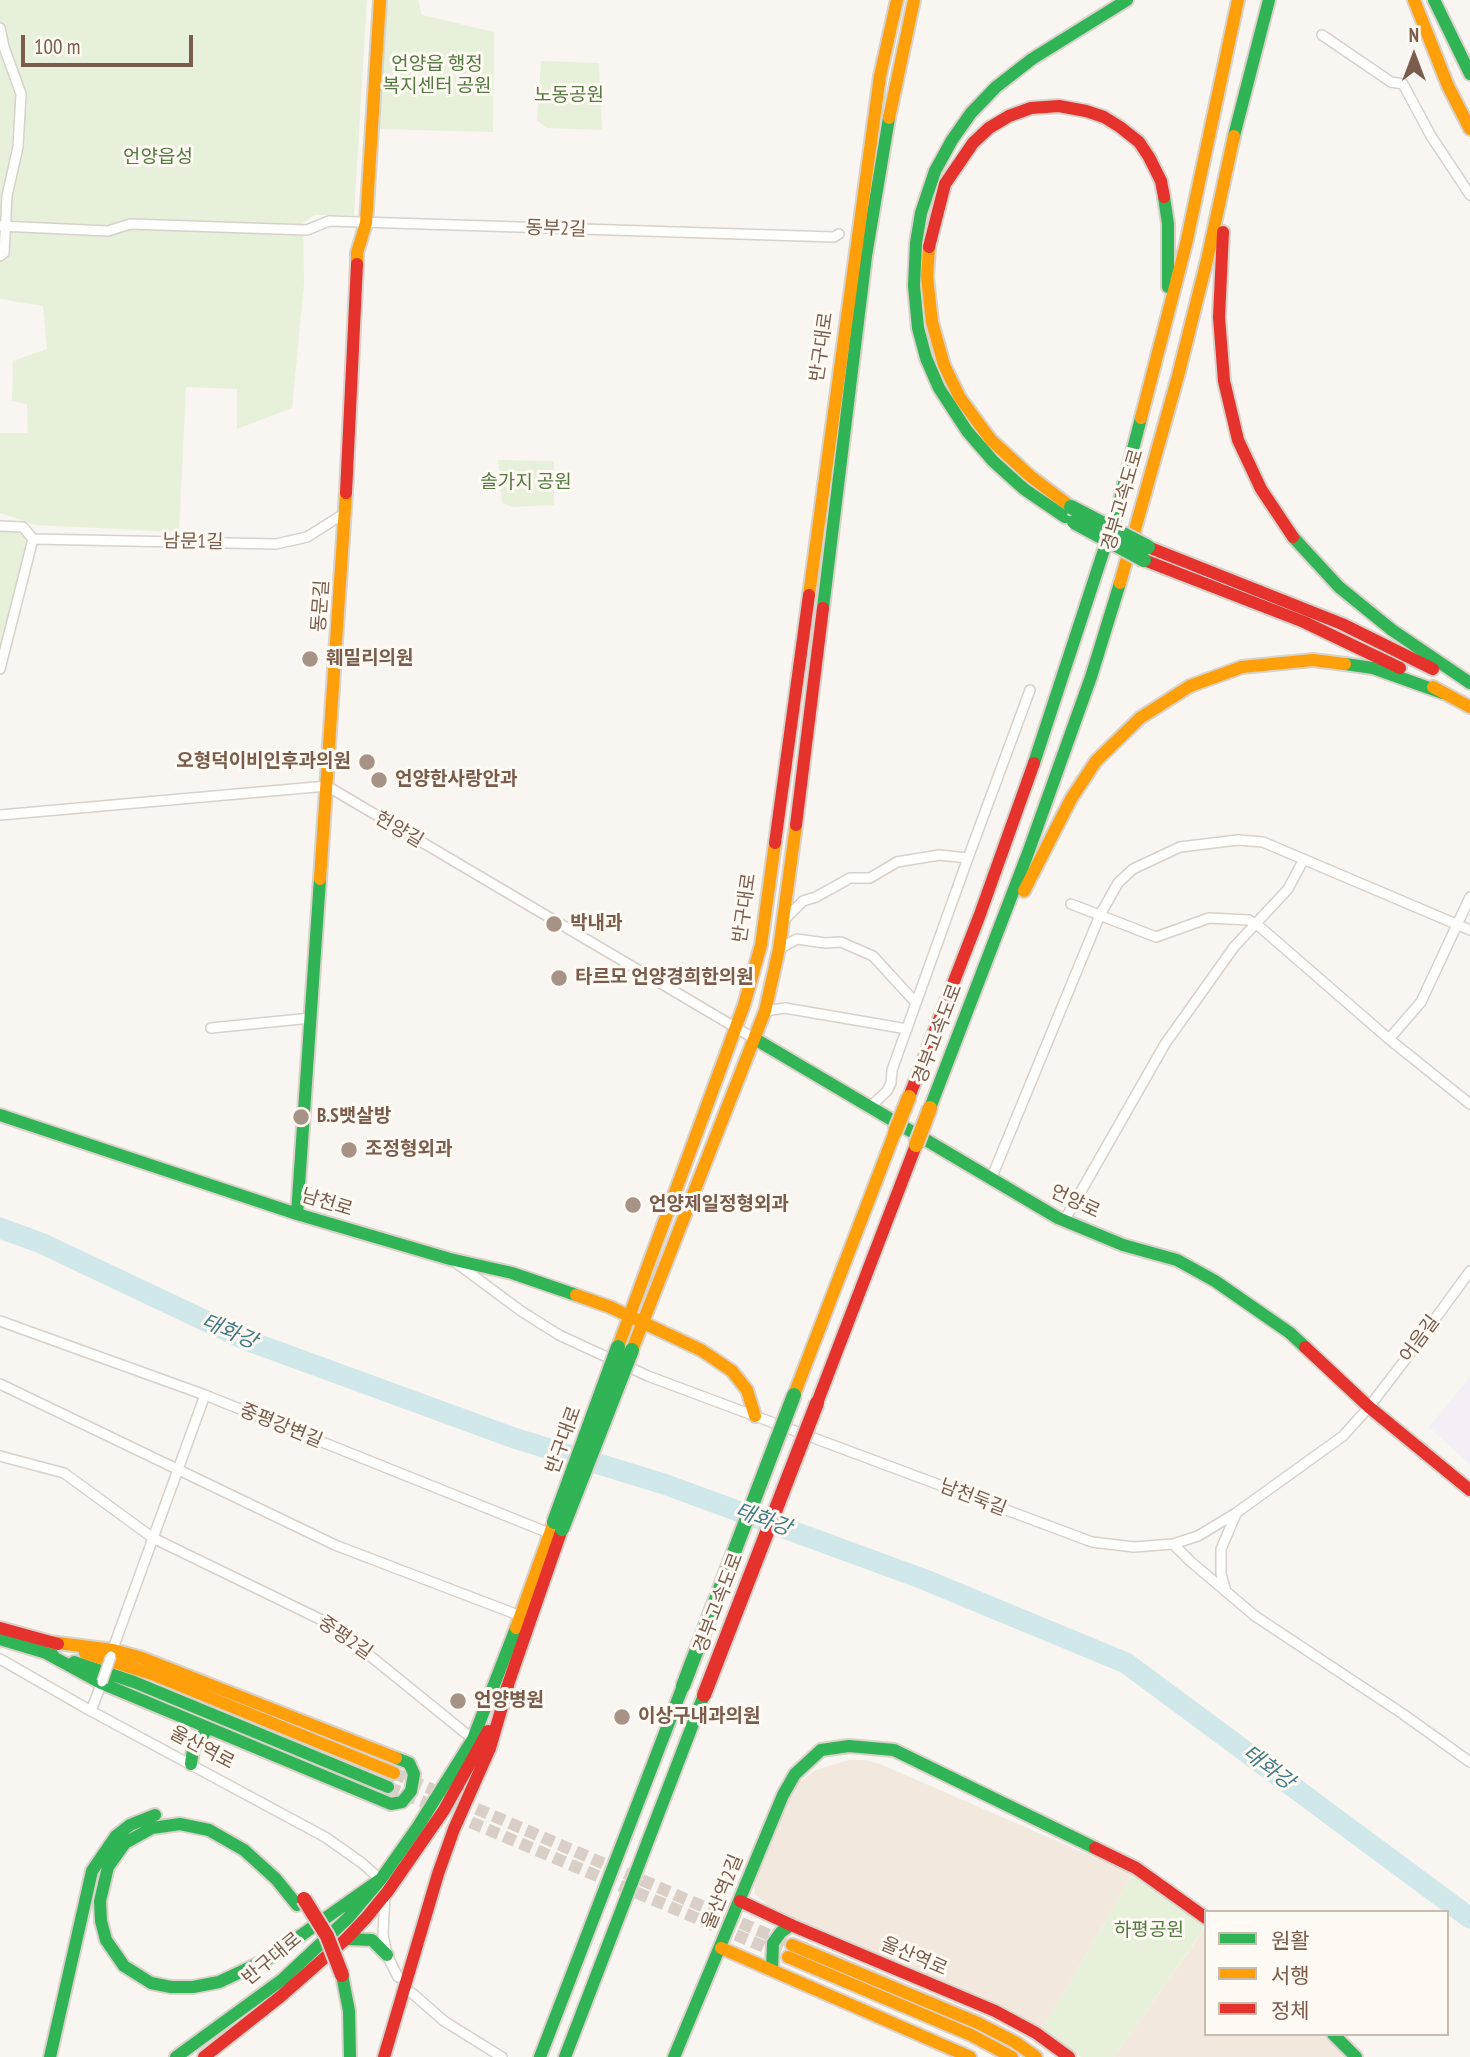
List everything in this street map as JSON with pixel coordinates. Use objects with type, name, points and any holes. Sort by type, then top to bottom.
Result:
[{"type":"main road","name":"동문길","points":[[297,1214],[336,676],[357,253],[366,223],[380,0]]},
{"type":"main road","name":"반구대로","points":[[176,2057],[283,1979],[348,1918],[381,1880],[477,1742],[526,1618],[625,1348],[629,1316],[735,1027],[761,945],[867,158],[880,76],[897,0]]},
{"type":"main road","name":"반구대로","points":[[625,1348],[644,1322],[755,1038],[765,1011],[779,949],[810,719],[866,256],[895,82],[915,0]]},
{"type":"main road","points":[[1127,0],[1032,59],[996,87],[977,106],[952,140],[935,171],[921,213],[916,243],[914,286],[918,328],[926,358],[943,395],[967,431],[993,461],[1024,489],[1146,554],[1330,634],[1470,707]]},
{"type":"main road","name":"경부고속도로","points":[[540,2057],[979,917],[1049,724],[1118,507],[1162,343],[1238,0]]},
{"type":"main road","name":"경부고속도로","points":[[565,2057],[986,964],[1091,677],[1136,528],[1208,260],[1235,132],[1269,0]]},
{"type":"main road","points":[[1400,0],[1470,129]]},
{"type":"main road","points":[[1413,0],[1448,86]]},
{"type":"main road","points":[[1434,0],[1470,74]]},
{"type":"main road","points":[[1070,513],[1019,467],[983,429],[955,388],[934,332],[926,277],[932,225],[951,173],[980,135],[1021,111],[1059,106],[1104,117],[1139,142],[1161,181],[1167,213],[1168,281],[1162,343]]},
{"type":"main road","points":[[1235,132],[1223,227],[1220,328],[1228,403],[1244,454],[1280,521],[1324,574],[1392,630],[1470,683]]},
{"type":"main road","points":[[1146,554],[1342,624],[1470,689]]},
{"type":"main road","points":[[986,964],[1071,799],[1084,779],[1121,734],[1150,709],[1171,696],[1202,681],[1242,667],[1313,660],[1373,668],[1443,693]]},
{"type":"main road","name":"언양로","points":[[755,1038],[1064,1221],[1123,1245],[1177,1260],[1215,1281],[1290,1333],[1369,1407],[1470,1490]]},
{"type":"main road","name":"남천로","points":[[0,1115],[297,1214],[450,1259],[512,1273],[577,1295],[644,1322],[701,1350],[732,1371],[747,1390],[755,1416]]},
{"type":"main road","name":"반구대로","points":[[204,2057],[280,1997],[346,1939],[385,1895],[444,1810],[508,1686],[526,1618]]},
{"type":"main road","points":[[0,1628],[48,1647],[152,1674],[391,1780]]},
{"type":"main road","points":[[0,1639],[142,1658],[409,1763],[414,1774],[411,1791],[402,1802],[391,1804],[101,1682],[48,1647]]},
{"type":"main road","points":[[384,2057],[438,1874],[454,1829],[490,1748],[508,1686]]},
{"type":"main road","points":[[191,1764],[193,1749],[208,1728]]},
{"type":"main road","name":"울산역2길","points":[[674,2057],[783,1795],[795,1774],[821,1751],[849,1746],[870,1747],[894,1751],[929,1766],[1136,1868],[1204,1917]]},
{"type":"main road","points":[[50,2057],[92,1871],[110,1841],[130,1825],[163,1814],[192,1814],[211,1819],[261,1849],[282,1870],[336,1976],[349,2011],[350,2057]]},
{"type":"main road","points":[[300,1902],[244,1850],[209,1830],[180,1824],[152,1828],[125,1843],[108,1867],[100,1901],[106,1940],[124,1966],[151,1983],[193,1987],[226,1979],[266,1960],[381,1880]]},
{"type":"main road","name":"울산역로","points":[[740,1901],[995,2011],[1036,2033],[1069,2057]]},
{"type":"main road","points":[[772,1969],[773,1943],[780,1932],[791,1925]]},
{"type":"main road","points":[[346,1939],[372,1940],[387,1955]]},
{"type":"main road","points":[[721,1948],[970,2057]]},
{"type":"main road","name":"울산역로","points":[[1012,2057],[971,2035],[790,1951],[978,2022],[1037,2057]]},
{"type":"main road","points":[[336,1976],[340,2057]]},
{"type":"main road","points":[[1335,2036],[1356,2057]]},
{"type":"street","points":[[0,28],[21,94],[18,147],[7,195],[3,226],[4,253],[0,256]]},
{"type":"street","points":[[1322,35],[1391,82],[1403,84],[1431,136],[1470,195]]},
{"type":"street","name":"동부2길","points":[[3,226],[108,231],[130,224],[307,230],[329,221],[834,237],[839,234]]},
{"type":"street","name":"남문1길","points":[[33,539],[276,544],[306,537],[345,513]]},
{"type":"street","points":[[0,526],[23,527],[33,539],[0,669]]},
{"type":"street","points":[[870,1108],[887,1091],[892,1070],[1030,690]]},
{"type":"street","name":"헌양길","points":[[327,786],[755,1038]]},
{"type":"street","points":[[0,815],[327,786]]},
{"type":"street","points":[[991,1179],[1100,915],[1118,883],[1133,869],[1180,847],[1238,840],[1263,842],[1470,930]]},
{"type":"street","points":[[782,923],[803,901],[816,897],[850,878],[870,878],[890,865],[909,859],[939,855],[968,858]]},
{"type":"street","points":[[1064,1221],[1165,1044],[1234,947],[1288,889],[1304,859]]},
{"type":"street","points":[[1389,1039],[1421,1002],[1470,897]]},
{"type":"street","points":[[1072,904],[1156,937],[1209,918],[1249,920],[1470,1104]]},
{"type":"street","points":[[779,949],[797,939],[841,942],[873,956],[916,1003]]},
{"type":"street","points":[[765,1011],[785,1008],[907,1029]]},
{"type":"street","points":[[211,1028],[311,1018]]},
{"type":"street","name":"남천둑길","points":[[450,1259],[559,1335],[648,1377],[1092,1542],[1134,1547],[1173,1544]]},
{"type":"street","name":"어음길","points":[[1369,1407],[1470,1270]]},
{"type":"street","name":"중평강변길","points":[[0,1321],[205,1395],[556,1531]]},
{"type":"street","points":[[0,1384],[335,1545],[526,1618]]},
{"type":"street","points":[[91,1711],[205,1395]]},
{"type":"street","points":[[1369,1407],[1343,1436],[1236,1513],[1198,1536],[1173,1544],[1255,1616],[1470,1762]]},
{"type":"street","name":"중평2길","points":[[0,1456],[64,1474],[153,1538],[332,1625],[477,1742]]},
{"type":"street","points":[[1225,1590],[1221,1574],[1221,1549],[1236,1513]]},
{"type":"street","name":"울산역로","points":[[0,1659],[325,1837],[381,1880]]},
{"type":"street","points":[[381,1880],[385,1895],[383,1934],[387,1955],[398,1977]]},
{"type":"street","points":[[412,1993],[444,2021],[502,2057]]},
{"type":"shaded area","points":[[1470,1377],[1470,1465],[1429,1427]]},
{"type":"shaded area","points":[[849,1760],[880,1764],[1133,1874],[1042,2030],[1007,2008],[771,1908],[755,1894],[754,1887],[783,1803],[793,1787],[816,1770]]},
{"type":"shaded area","points":[[1204,1930],[1204,2036],[1335,2036],[1356,2057],[1114,2057]]},
{"type":"green space","name":"언양읍성","points":[[0,0],[367,0],[354,215],[314,215],[303,223],[304,283],[292,408],[237,429],[237,389],[186,387],[179,532],[36,525],[0,513],[0,433],[28,433],[27,404],[12,401],[13,361],[47,349],[43,306],[0,299]]},
{"type":"green space","name":"언양읍 행정 복지센터 공원","points":[[386,0],[418,0],[422,15],[494,32],[493,132],[378,129]]},
{"type":"green space","name":"노동공원","points":[[541,61],[599,63],[602,130],[547,128],[537,121]]},
{"type":"green space","name":"솔가지 공원","points":[[498,460],[554,461],[554,505],[513,507],[502,503]]},
{"type":"green space","points":[[20,530],[27,542],[0,655],[0,531]]},
{"type":"green space","name":"하평공원","points":[[1133,1874],[1166,1889],[1199,1913],[1204,1929],[1114,2057],[1081,2057],[1042,2030]]},
{"type":"waterway","name":"태화강","points":[[0,1228],[41,1243],[246,1340],[514,1438],[664,1484],[923,1579],[1126,1663],[1470,1918]]},
{"type":"tunnel","points":[[394,1773],[792,1945]]},
{"type":"tunnel","points":[[388,1787],[788,1957]]},
{"type":"traffic: fast","points":[[1065,517],[1024,489],[993,461],[967,431],[939,388],[926,358],[918,328],[914,286],[916,243],[921,213],[935,171],[971,113],[996,87],[1032,59],[1127,0]]},
{"type":"traffic: fast","points":[[1234,136],[1269,0]]},
{"type":"traffic: fast","points":[[1434,0],[1470,74]]},
{"type":"traffic: fast","points":[[823,608],[866,256],[889,118]]},
{"type":"traffic: fast","points":[[1164,197],[1168,224],[1168,287]]},
{"type":"traffic: fast","points":[[1034,763],[1118,507],[1141,418]]},
{"type":"traffic: fast","points":[[1071,507],[1148,547]]},
{"type":"traffic: fast","points":[[1074,522],[1144,560]]},
{"type":"traffic: fast","points":[[1293,537],[1339,587],[1392,630],[1470,683]]},
{"type":"traffic: fast","points":[[930,1108],[1028,853],[1091,677],[1120,583]]},
{"type":"traffic: fast","points":[[1345,664],[1373,668],[1443,693]]},
{"type":"traffic: fast","points":[[297,1214],[320,879]]},
{"type":"traffic: fast","points":[[755,1039],[1058,1218],[1123,1245],[1177,1260],[1215,1281],[1290,1333],[1305,1347]]},
{"type":"traffic: fast","points":[[0,1115],[297,1214],[450,1259],[512,1273],[576,1295]]},
{"type":"traffic: fast","points":[[554,1522],[618,1347]]},
{"type":"traffic: fast","points":[[562,1529],[632,1350]]},
{"type":"traffic: fast","points":[[683,1686],[794,1395]]},
{"type":"traffic: fast","points":[[176,2057],[283,1979],[348,1918],[381,1879],[473,1739],[516,1628]]},
{"type":"traffic: fast","points":[[0,1639],[53,1655]]},
{"type":"traffic: fast","points":[[46,1653],[101,1683],[391,1804],[402,1802],[411,1791],[414,1774],[409,1763],[396,1758]]},
{"type":"traffic: fast","points":[[74,1662],[134,1682],[388,1787]]},
{"type":"traffic: fast","points":[[540,2057],[683,1686]]},
{"type":"traffic: fast","points":[[565,2057],[704,1695]]},
{"type":"traffic: fast","points":[[191,1764],[193,1749],[208,1728]]},
{"type":"traffic: fast","points":[[674,2057],[783,1795],[795,1774],[821,1750],[849,1746],[894,1750],[1095,1848]]},
{"type":"traffic: fast","points":[[50,2057],[92,1871],[116,1836],[130,1825],[155,1815]]},
{"type":"traffic: fast","points":[[297,1905],[276,1879],[244,1850],[209,1830],[180,1824],[152,1828],[125,1843],[108,1867],[100,1901],[106,1940],[124,1966],[151,1983],[193,1987],[219,1982],[266,1960],[381,1879]]},
{"type":"traffic: fast","points":[[772,1969],[773,1943],[781,1932],[791,1925]]},
{"type":"traffic: fast","points":[[346,1939],[372,1940],[387,1955]]},
{"type":"traffic: fast","points":[[342,1975],[349,2011],[350,2057]]},
{"type":"traffic: fast","points":[[1335,2036],[1356,2057]]},
{"type":"traffic: slow","points":[[357,264],[357,253],[366,223],[380,0]]},
{"type":"traffic: slow","points":[[809,595],[880,76],[897,0]]},
{"type":"traffic: slow","points":[[889,118],[914,0]]},
{"type":"traffic: slow","points":[[1141,418],[1186,244],[1238,0]]},
{"type":"traffic: slow","points":[[1414,0],[1448,86],[1470,129]]},
{"type":"traffic: slow","points":[[1120,583],[1178,376],[1234,136]]},
{"type":"traffic: slow","points":[[929,247],[927,277],[932,322],[944,365],[960,398],[991,440],[1030,476],[1071,507]]},
{"type":"traffic: slow","points":[[320,879],[346,493]]},
{"type":"traffic: slow","points":[[1024,891],[1071,799],[1096,761],[1140,718],[1190,686],[1242,667],[1313,660],[1345,664]]},
{"type":"traffic: slow","points":[[1433,687],[1470,707]]},
{"type":"traffic: slow","points":[[632,1350],[765,1011],[779,949],[796,825]]},
{"type":"traffic: slow","points":[[618,1347],[744,1005],[761,945],[775,843]]},
{"type":"traffic: slow","points":[[895,1132],[909,1097]]},
{"type":"traffic: slow","points":[[916,1145],[930,1108]]},
{"type":"traffic: slow","points":[[794,1395],[895,1132]]},
{"type":"traffic: slow","points":[[576,1295],[610,1307],[701,1350],[732,1371],[747,1390],[755,1416]]},
{"type":"traffic: slow","points":[[516,1628],[554,1522]]},
{"type":"traffic: slow","points":[[50,1642],[113,1650],[142,1658],[396,1758]]},
{"type":"traffic: slow","points":[[85,1653],[152,1674],[394,1773]]},
{"type":"traffic: slow","points":[[792,1945],[978,2023],[1015,2042],[1036,2057]]},
{"type":"traffic: slow","points":[[721,1948],[970,2057]]},
{"type":"traffic: slow","points":[[788,1957],[971,2035],[1012,2057]]},
{"type":"traffic: jam","points":[[929,247],[945,184],[973,143],[989,128],[1009,116],[1031,108],[1059,106],[1086,111],[1104,117],[1120,127],[1139,142],[1149,157],[1161,181],[1164,197]]},
{"type":"traffic: jam","points":[[1223,232],[1219,317],[1224,381],[1238,440],[1261,489],[1293,537]]},
{"type":"traffic: jam","points":[[346,493],[357,264]]},
{"type":"traffic: jam","points":[[1148,547],[1342,624],[1433,669]]},
{"type":"traffic: jam","points":[[1144,560],[1304,622],[1400,668]]},
{"type":"traffic: jam","points":[[775,843],[809,595]]},
{"type":"traffic: jam","points":[[796,825],[823,608]]},
{"type":"traffic: jam","points":[[909,1097],[979,917],[1034,763]]},
{"type":"traffic: jam","points":[[817,1403],[916,1145]]},
{"type":"traffic: jam","points":[[1305,1347],[1369,1407],[1470,1490]]},
{"type":"traffic: jam","points":[[704,1695],[817,1403]]},
{"type":"traffic: jam","points":[[504,1696],[562,1529]]},
{"type":"traffic: jam","points":[[0,1628],[58,1644]]},
{"type":"traffic: jam","points":[[384,2057],[438,1874],[454,1829],[490,1748],[508,1686]]},
{"type":"traffic: jam","points":[[204,2057],[280,1997],[366,1918],[444,1810],[488,1731]]},
{"type":"traffic: jam","points":[[1095,1848],[1136,1868],[1204,1917]]},
{"type":"traffic: jam","points":[[304,1899],[327,1936],[342,1975]]},
{"type":"traffic: jam","points":[[740,1901],[995,2011],[1036,2033],[1069,2057]]},
{"type":"place","name":"훼밀리의원","points":[[310,659]]},
{"type":"place","name":"오형덕이비인후과의원","points":[[367,762]]},
{"type":"place","name":"언양한사랑안과","points":[[379,780]]},
{"type":"place","name":"박내과","points":[[554,924]]},
{"type":"place","name":"타르모 언양경희한의원","points":[[559,978]]},
{"type":"place","name":"B.S뱃살방","points":[[301,1117]]},
{"type":"place","name":"조정형외과","points":[[349,1150]]},
{"type":"place","name":"언양제일정형외과","points":[[633,1205]]},
{"type":"place","name":"언양병원","points":[[458,1701]]},
{"type":"place","name":"이상구내과의원","points":[[622,1717]]}]
